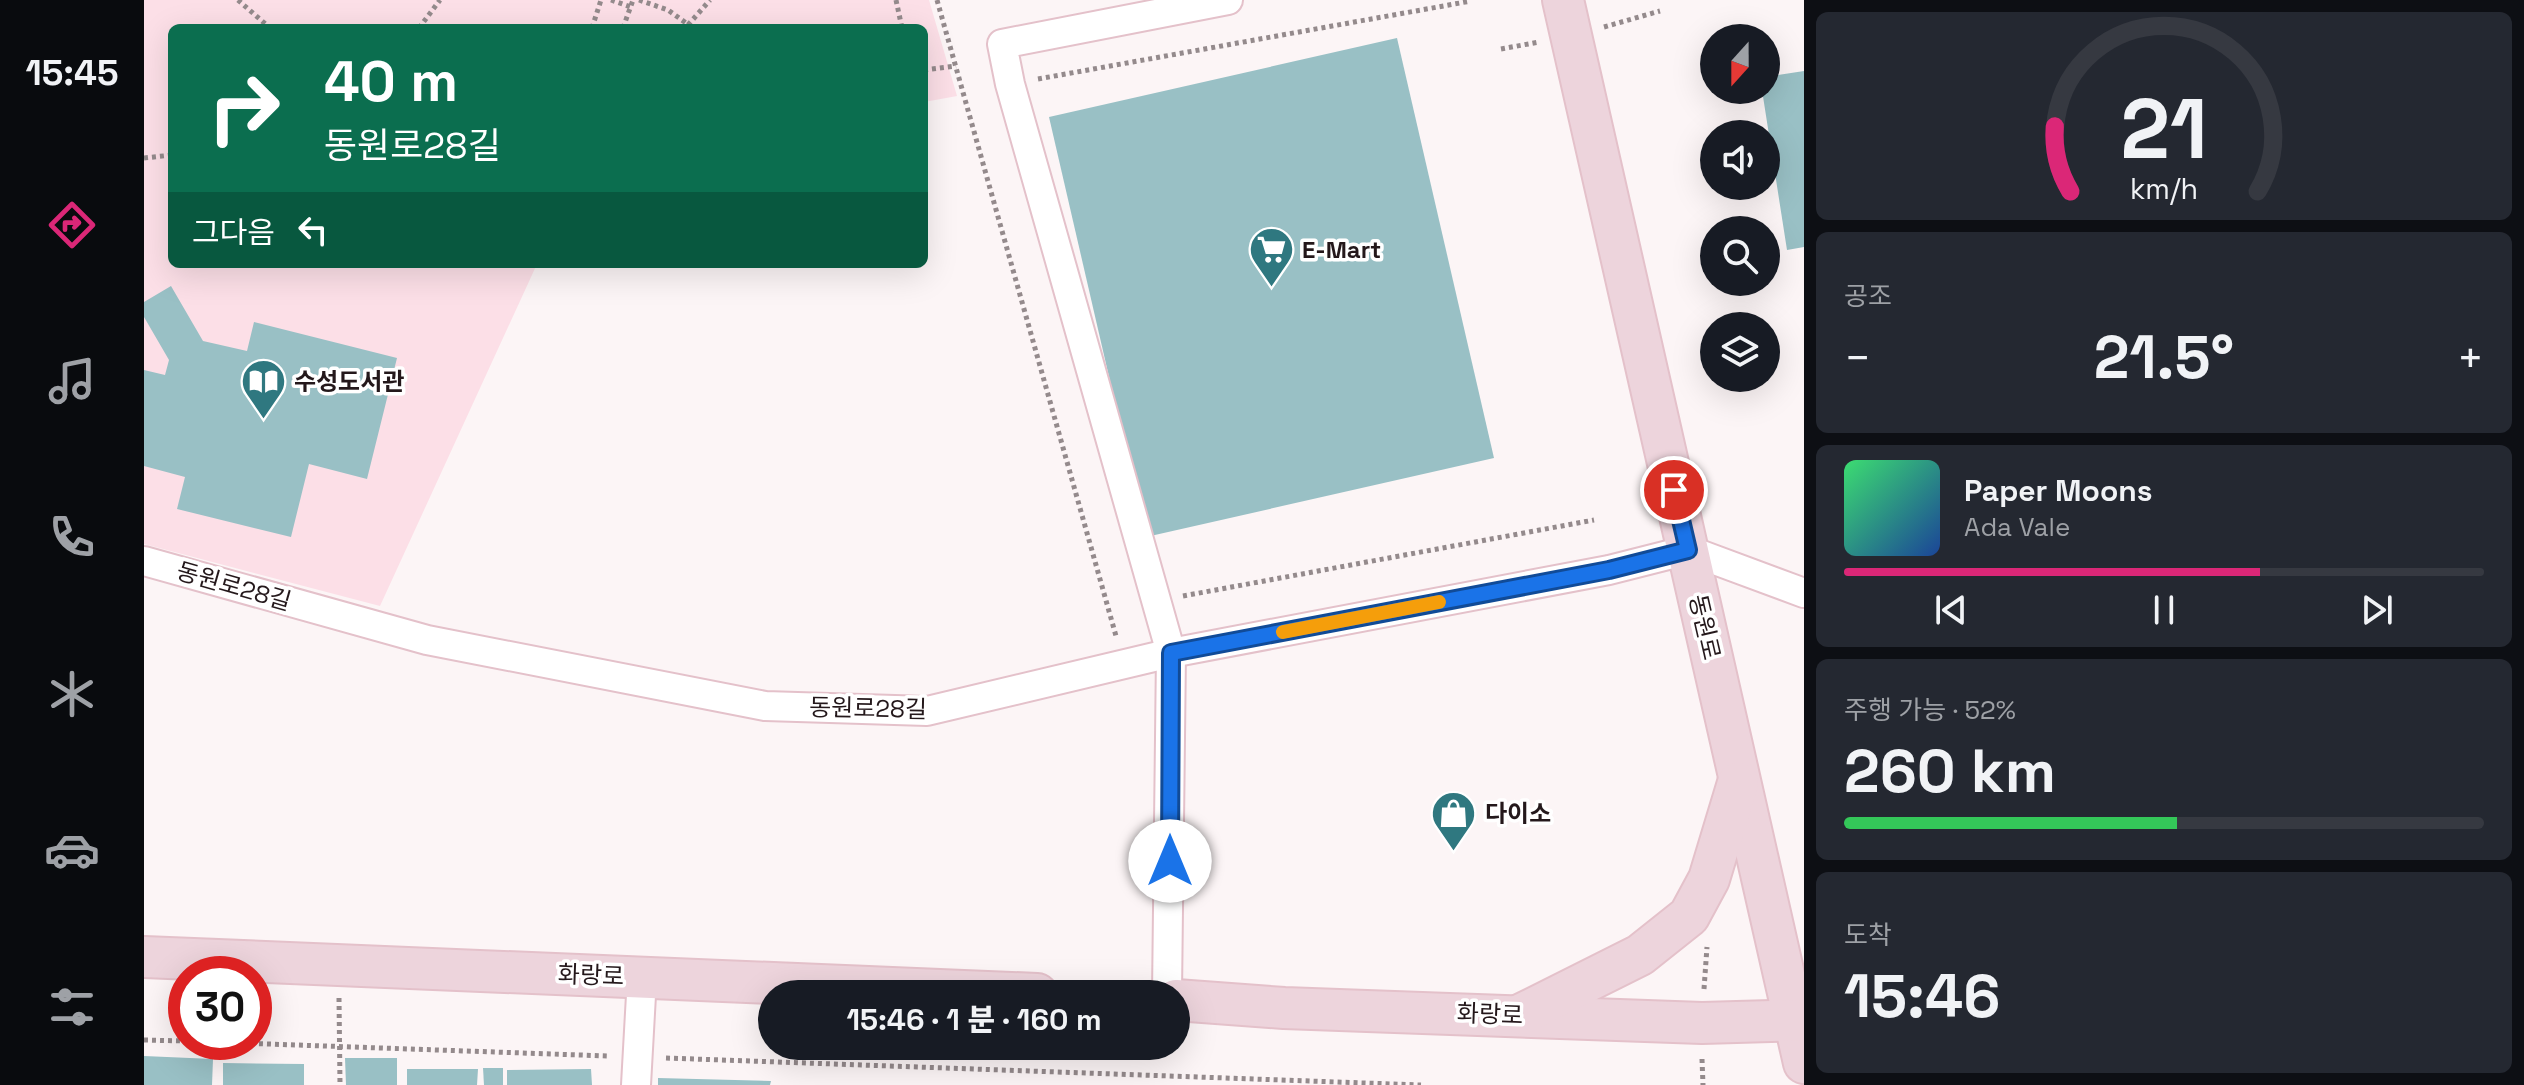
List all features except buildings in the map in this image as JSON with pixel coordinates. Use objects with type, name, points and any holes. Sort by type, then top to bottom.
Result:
[{"type":"main road","name":"동원로","points":[[1563,0],[1739,780],[1799,1020],[1804,1063]]},
{"type":"main road","points":[[1520,1015],[1640,955],[1689,916],[1709,879],[1739,780]]},
{"type":"main road","name":"화랑로","points":[[144,957],[758,982]]},
{"type":"main road","name":"화랑로","points":[[1190,1001],[1284,1008],[1702,1023],[1799,1020]]},
{"type":"street","points":[[1167,980],[1171,653],[1002,44],[1228,0]]},
{"type":"street","points":[[1688,550],[1804,593]]},
{"type":"street","name":"동원로28길","points":[[144,561],[427,640],[765,706],[927,711],[1171,653],[1609,570],[1688,550]]},
{"type":"street","points":[[636,1071],[642,977]]},
{"type":"path","points":[[238,0],[265,24]]},
{"type":"path","points":[[422,24],[440,0]]},
{"type":"path","points":[[593,24],[601,0]]},
{"type":"path","points":[[611,0],[631,7]]},
{"type":"path","points":[[625,24],[636,0],[668,10],[688,24]]},
{"type":"path","points":[[692,24],[710,0]]},
{"type":"path","points":[[896,0],[901,24]]},
{"type":"path","points":[[937,0],[1116,636]]},
{"type":"path","points":[[1030,80],[1471,1]]},
{"type":"path","points":[[928,70],[956,66]]},
{"type":"path","points":[[144,158],[168,155]]},
{"type":"path","points":[[1177,597],[1594,520]]},
{"type":"path","points":[[1689,916],[1709,929],[1702,1023],[1703,1085]]},
{"type":"path","points":[[338,965],[340,1085]]},
{"type":"path","points":[[144,1040],[168,1041]]},
{"type":"path","points":[[272,1044],[636,1071],[1421,1085]]},
{"type":"shaded area","points":[[144,0],[929,0],[957,96],[928,101],[928,24],[168,24],[168,268],[535,268],[380,606],[144,544]]},
{"type":"slow traffic","points":[[1283,632],[1439,602]]},
{"type":"place","name":"E-Mart","points":[[1271,288]]},
{"type":"place","name":"수성도서관","points":[[263,420]]},
{"type":"place","name":"다이소","points":[[1454,852]]},
{"type":"route","points":[[1170,861],[1171,653],[1609,570],[1688,550],[1674,490]]}]
